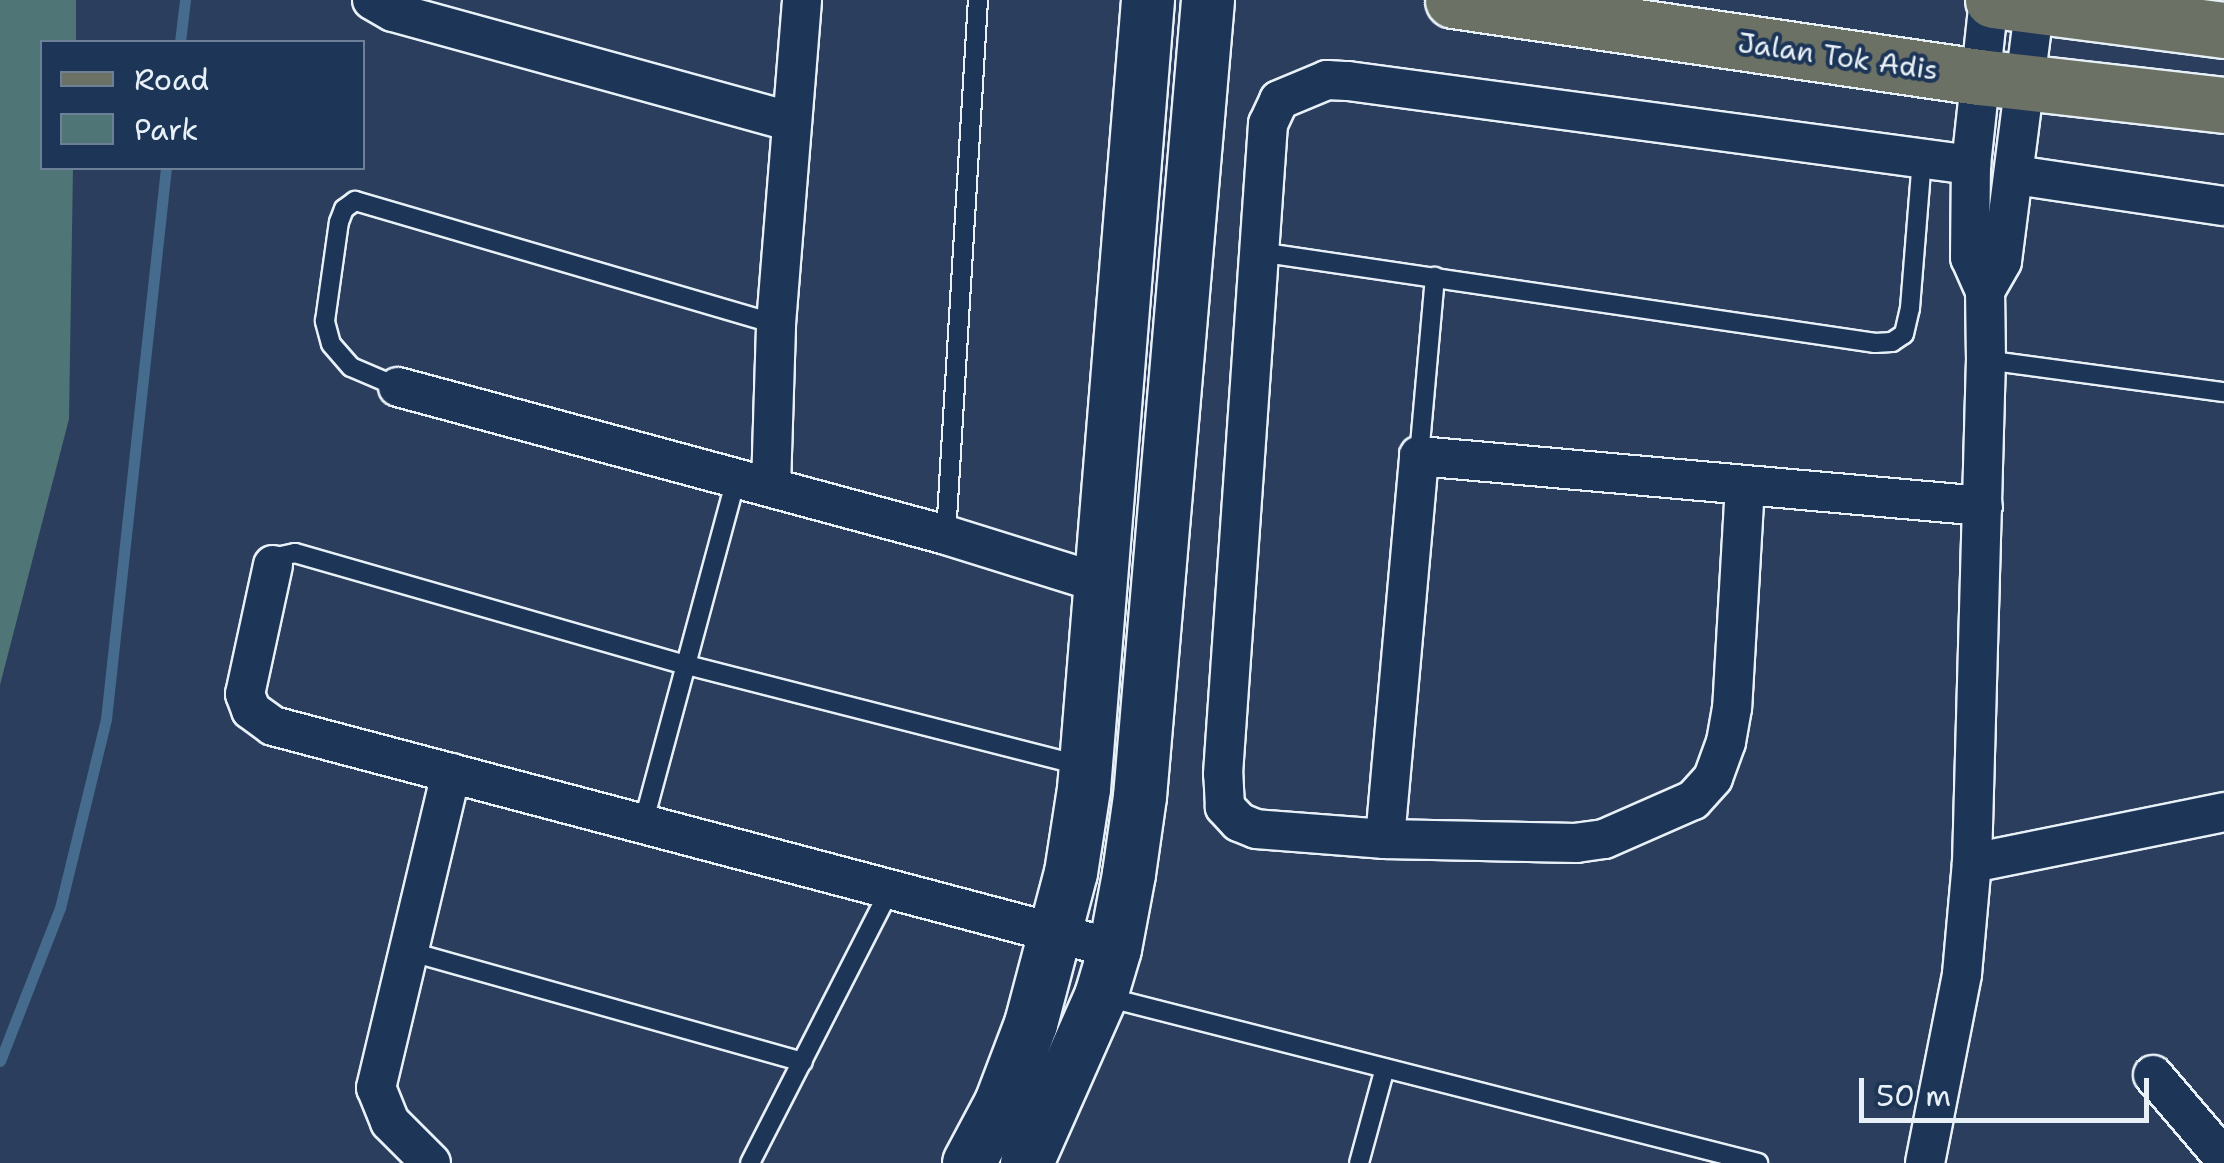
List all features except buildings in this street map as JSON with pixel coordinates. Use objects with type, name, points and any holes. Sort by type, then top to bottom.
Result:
[{"type":"main road","name":"Jalan Tok Adis","points":[[1453,0],[2002,80],[2224,106]]},
{"type":"main road","points":[[2033,3],[2224,30]]},
{"type":"street","points":[[372,0],[392,12],[792,122]]},
{"type":"street","points":[[969,1163],[1000,1103],[1031,1024],[1071,873],[1085,766],[1148,0]]},
{"type":"street","points":[[1032,1162],[1108,972],[1140,798],[1208,0]]},
{"type":"street","points":[[1926,1163],[1962,974],[1972,864],[1986,360],[1985,292],[1970,258],[1971,164],[2033,3]]},
{"type":"street","points":[[754,483],[776,324],[792,122],[791,5]]},
{"type":"street","points":[[1745,484],[1732,708],[1713,778],[1692,800],[1604,839],[1576,843],[1385,839],[1256,829],[1239,822],[1226,807],[1223,774],[1268,124],[1279,100],[1327,80],[1971,164]]},
{"type":"street","points":[[1985,292],[2002,261],[2016,175],[2002,80]]},
{"type":"street","points":[[2016,175],[2224,206]]},
{"type":"street","points":[[398,387],[946,535],[1100,583]]},
{"type":"street","points":[[1385,839],[1420,456],[1984,506]]},
{"type":"street","points":[[274,565],[245,694],[251,710],[273,726],[1055,933],[1108,972]]},
{"type":"street","points":[[431,1163],[390,1122],[376,1088],[451,773]]},
{"type":"street","points":[[1972,864],[2224,812]]},
{"type":"street","points":[[2153,1075],[2224,1158]]},
{"type":"lane","points":[[946,535],[978,0]]},
{"type":"lane","points":[[1260,252],[1876,343],[1892,342],[1904,334],[1910,308],[1922,158]]},
{"type":"lane","points":[[398,387],[351,367],[331,344],[326,321],[339,222],[344,208],[354,201],[776,324]]},
{"type":"lane","points":[[1420,456],[1436,277]]},
{"type":"lane","points":[[1986,360],[2224,392]]},
{"type":"lane","points":[[643,824],[683,664],[754,483]]},
{"type":"lane","points":[[274,565],[281,556],[295,553],[683,664],[1085,766]]},
{"type":"lane","points":[[750,1163],[890,890]]},
{"type":"lane","points":[[407,951],[802,1062]]},
{"type":"lane","points":[[1108,972],[1385,1068],[1758,1163]]},
{"type":"lane","points":[[1358,1163],[1385,1068]]},
{"type":"green space","points":[[0,0],[76,0],[76,40],[40,40],[40,170],[73,170],[69,419],[0,685]]},
{"type":"waterway","points":[[180,40],[185,0]]},
{"type":"waterway","points":[[0,1061],[60,908],[106,719],[166,170]]}]
